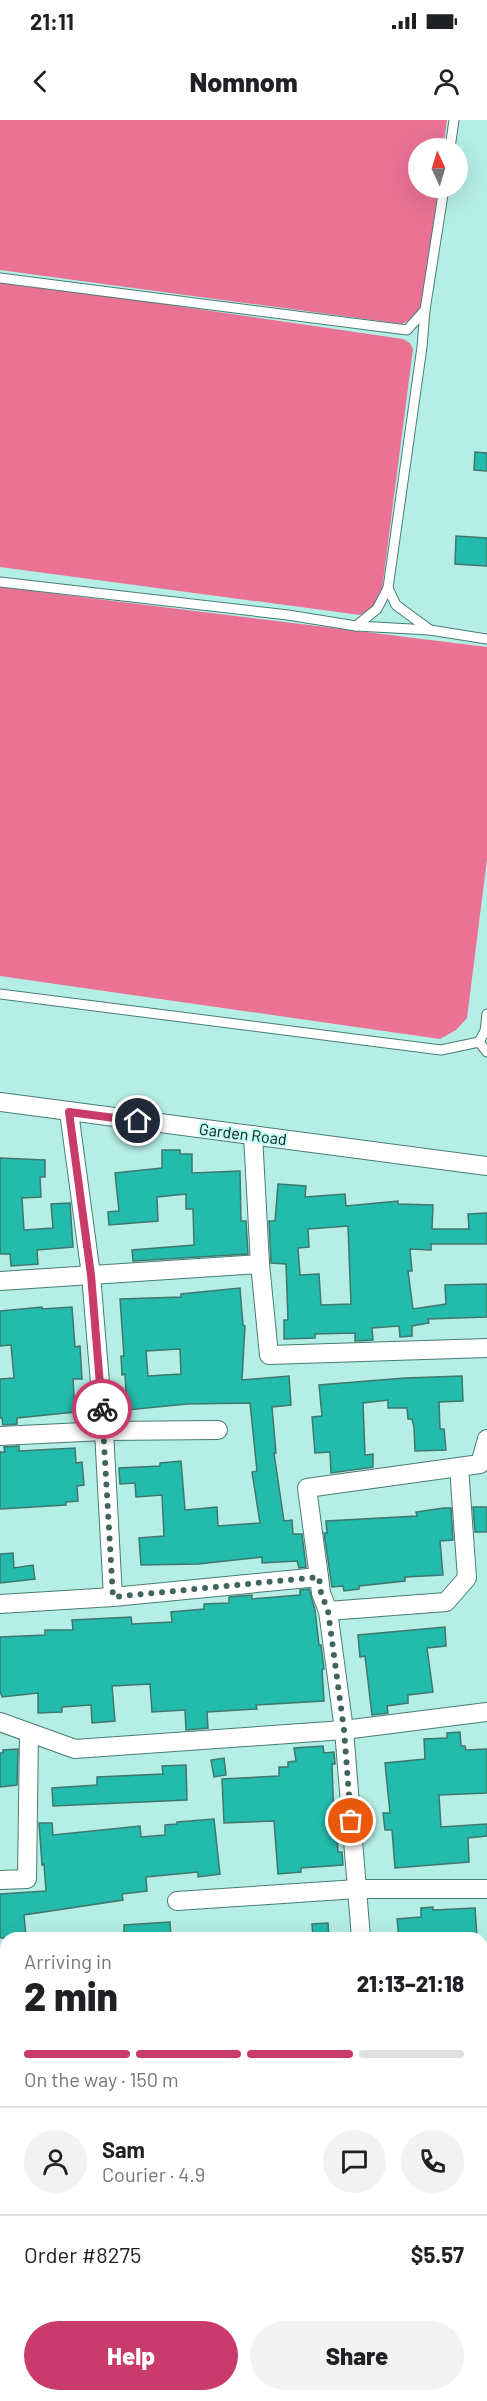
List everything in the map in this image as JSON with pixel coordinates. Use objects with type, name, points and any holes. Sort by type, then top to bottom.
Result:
[{"type":"street","name":"Garden Road","points":[[0,1102],[487,1166]]},
{"type":"street","points":[[69,1112],[91,1275],[104,1431],[113,1597]]},
{"type":"street","points":[[253,1135],[260,1264],[269,1354],[487,1348]]},
{"type":"street","points":[[0,1281],[260,1264]]},
{"type":"street","points":[[0,1436],[104,1431],[218,1430]]},
{"type":"street","points":[[361,1932],[344,1730],[328,1611],[321,1593],[307,1488],[459,1467],[484,1466],[487,1439]]},
{"type":"street","points":[[328,1611],[446,1602],[467,1578],[459,1467]]},
{"type":"street","points":[[0,1604],[113,1597],[319,1577]]},
{"type":"street","points":[[0,1722],[75,1749],[344,1730],[487,1712]]},
{"type":"street","points":[[0,1880],[27,1879],[29,1734]]},
{"type":"street","points":[[177,1901],[357,1889],[487,1889]]},
{"type":"lane","points":[[451,138],[454,120]]},
{"type":"lane","points":[[356,626],[377,609],[388,588],[442,198]]},
{"type":"lane","points":[[0,278],[406,330],[419,334],[422,346]]},
{"type":"lane","points":[[406,330],[425,310]]},
{"type":"lane","points":[[0,582],[288,615],[356,626],[430,630],[487,639]]},
{"type":"lane","points":[[388,588],[396,605],[430,630]]},
{"type":"lane","points":[[0,994],[441,1050],[479,1042],[485,1031],[487,1014]]},
{"type":"lane","points":[[479,1042],[487,1052]]},
{"type":"shaded area","points":[[0,120],[447,120],[444,138],[408,138],[408,198],[437,198],[423,306],[410,320],[402,324],[0,270]]},
{"type":"shaded area","points":[[0,280],[403,339],[410,343],[413,349],[381,597],[375,606],[360,615],[0,567]]},
{"type":"shaded area","points":[[0,587],[487,647],[487,859],[467,1018],[456,1030],[440,1039],[0,976]]},
{"type":"building","points":[[475,452],[487,453],[487,471],[474,470]]},
{"type":"building","points":[[456,536],[487,538],[487,566],[455,564]]},
{"type":"building","points":[[162,1150],[180,1150],[180,1154],[192,1154],[192,1173],[240,1171],[241,1221],[246,1221],[248,1254],[133,1261],[132,1250],[194,1245],[193,1209],[186,1209],[186,1194],[157,1197],[158,1221],[109,1225],[108,1212],[119,1211],[115,1173],[162,1168]]},
{"type":"building","points":[[0,1158],[45,1160],[45,1177],[40,1177],[41,1197],[22,1198],[24,1230],[53,1228],[51,1204],[70,1203],[73,1247],[37,1250],[38,1264],[11,1266],[10,1254],[0,1254]]},
{"type":"building","points":[[278,1184],[306,1186],[305,1197],[345,1194],[346,1206],[398,1201],[398,1204],[433,1205],[432,1229],[469,1229],[468,1214],[487,1213],[487,1244],[431,1244],[431,1250],[410,1249],[412,1271],[408,1271],[413,1309],[446,1304],[445,1285],[487,1284],[487,1317],[428,1319],[429,1323],[412,1326],[412,1336],[400,1337],[399,1326],[372,1328],[373,1340],[355,1341],[355,1333],[315,1334],[315,1338],[284,1339],[284,1320],[288,1320],[286,1264],[271,1263],[269,1221],[275,1221]],"holes":[[[348,1226],[351,1304],[321,1305],[319,1274],[300,1275],[298,1248],[309,1247],[308,1229]]]},
{"type":"building","points":[[240,1288],[243,1325],[245,1326],[242,1380],[289,1376],[291,1405],[272,1407],[276,1453],[274,1453],[284,1521],[292,1520],[293,1534],[302,1534],[306,1567],[299,1568],[297,1561],[262,1563],[262,1557],[198,1564],[141,1565],[139,1538],[164,1536],[162,1495],[136,1497],[135,1483],[120,1484],[119,1468],[160,1466],[160,1463],[181,1461],[185,1510],[217,1507],[218,1526],[260,1523],[252,1472],[257,1471],[250,1403],[187,1404],[127,1410],[125,1374],[122,1375],[121,1356],[124,1356],[120,1299],[181,1297],[181,1294]],"holes":[[[180,1349],[181,1374],[148,1376],[146,1351]]]},
{"type":"building","points":[[42,1307],[42,1309],[72,1307],[75,1347],[80,1346],[82,1379],[73,1379],[75,1412],[17,1418],[17,1424],[3,1425],[2,1418],[0,1418],[0,1379],[14,1378],[11,1345],[0,1346],[0,1311]]},
{"type":"building","points":[[462,1376],[463,1401],[439,1402],[440,1429],[444,1429],[446,1450],[415,1451],[414,1427],[412,1419],[408,1419],[407,1408],[388,1408],[388,1400],[363,1403],[365,1455],[373,1454],[373,1467],[331,1473],[330,1452],[315,1453],[312,1417],[322,1416],[319,1385]]},
{"type":"building","points":[[19,1446],[19,1451],[75,1448],[76,1463],[82,1462],[84,1485],[77,1486],[78,1501],[66,1502],[66,1505],[0,1509],[0,1452],[5,1452],[4,1447]]},
{"type":"building","points":[[473,1507],[487,1507],[487,1532],[475,1532]]},
{"type":"building","points":[[451,1508],[453,1540],[440,1541],[443,1575],[405,1577],[405,1581],[359,1586],[359,1589],[344,1591],[343,1586],[332,1587],[324,1533],[327,1533],[326,1521],[417,1516],[416,1512]]},
{"type":"building","points":[[13,1553],[14,1568],[33,1565],[35,1579],[0,1583],[0,1554]]},
{"type":"building","points":[[309,1589],[315,1610],[319,1645],[321,1645],[324,1701],[256,1705],[257,1709],[207,1712],[208,1728],[186,1730],[185,1710],[152,1712],[150,1684],[112,1686],[115,1721],[92,1723],[91,1705],[62,1707],[62,1712],[38,1713],[38,1693],[2,1697],[0,1637],[45,1635],[45,1630],[73,1630],[72,1620],[131,1617],[132,1624],[172,1622],[171,1612],[204,1609],[204,1604],[229,1603],[229,1597],[252,1595],[252,1599],[300,1595],[300,1590]]},
{"type":"building","points":[[445,1627],[446,1646],[427,1648],[433,1692],[408,1695],[408,1703],[387,1706],[388,1713],[372,1715],[365,1656],[360,1657],[358,1635]]},
{"type":"building","points":[[460,1732],[461,1746],[465,1746],[466,1750],[487,1749],[487,1793],[439,1795],[441,1827],[487,1824],[487,1836],[468,1838],[469,1862],[395,1868],[392,1830],[385,1830],[383,1813],[390,1813],[385,1763],[425,1759],[424,1739],[447,1738],[447,1733]]},
{"type":"building","points":[[323,1746],[324,1753],[334,1752],[335,1764],[332,1764],[334,1823],[336,1823],[338,1852],[342,1852],[343,1865],[301,1868],[301,1872],[278,1874],[274,1821],[224,1823],[222,1779],[279,1776],[279,1767],[288,1767],[288,1762],[296,1761],[294,1748]]},
{"type":"building","points":[[18,1749],[17,1785],[0,1787],[0,1753],[3,1753],[3,1750]]},
{"type":"building","points":[[224,1758],[226,1775],[214,1777],[211,1760]]},
{"type":"building","points":[[186,1765],[187,1800],[53,1806],[52,1788],[97,1785],[97,1777],[163,1774],[162,1766]]},
{"type":"building","points":[[214,1819],[220,1874],[198,1877],[198,1872],[146,1877],[147,1891],[122,1894],[123,1900],[24,1915],[25,1932],[0,1932],[0,1894],[46,1891],[39,1823],[52,1823],[53,1835],[140,1826],[141,1837],[165,1835],[165,1825],[177,1824],[177,1822]]},
{"type":"building","points":[[433,1907],[433,1910],[475,1908],[477,1932],[398,1932],[397,1919],[421,1917],[421,1908]]},
{"type":"building","points":[[170,1922],[171,1932],[124,1932],[124,1925]]},
{"type":"building","points":[[328,1923],[329,1932],[313,1932],[312,1924]]},
{"type":"way so far","points":[[102,1409],[113,1597],[319,1577],[321,1593],[328,1611],[344,1730],[351,1821]]},
{"type":"route","points":[[102,1409],[91,1275],[69,1112],[138,1121]]}]
